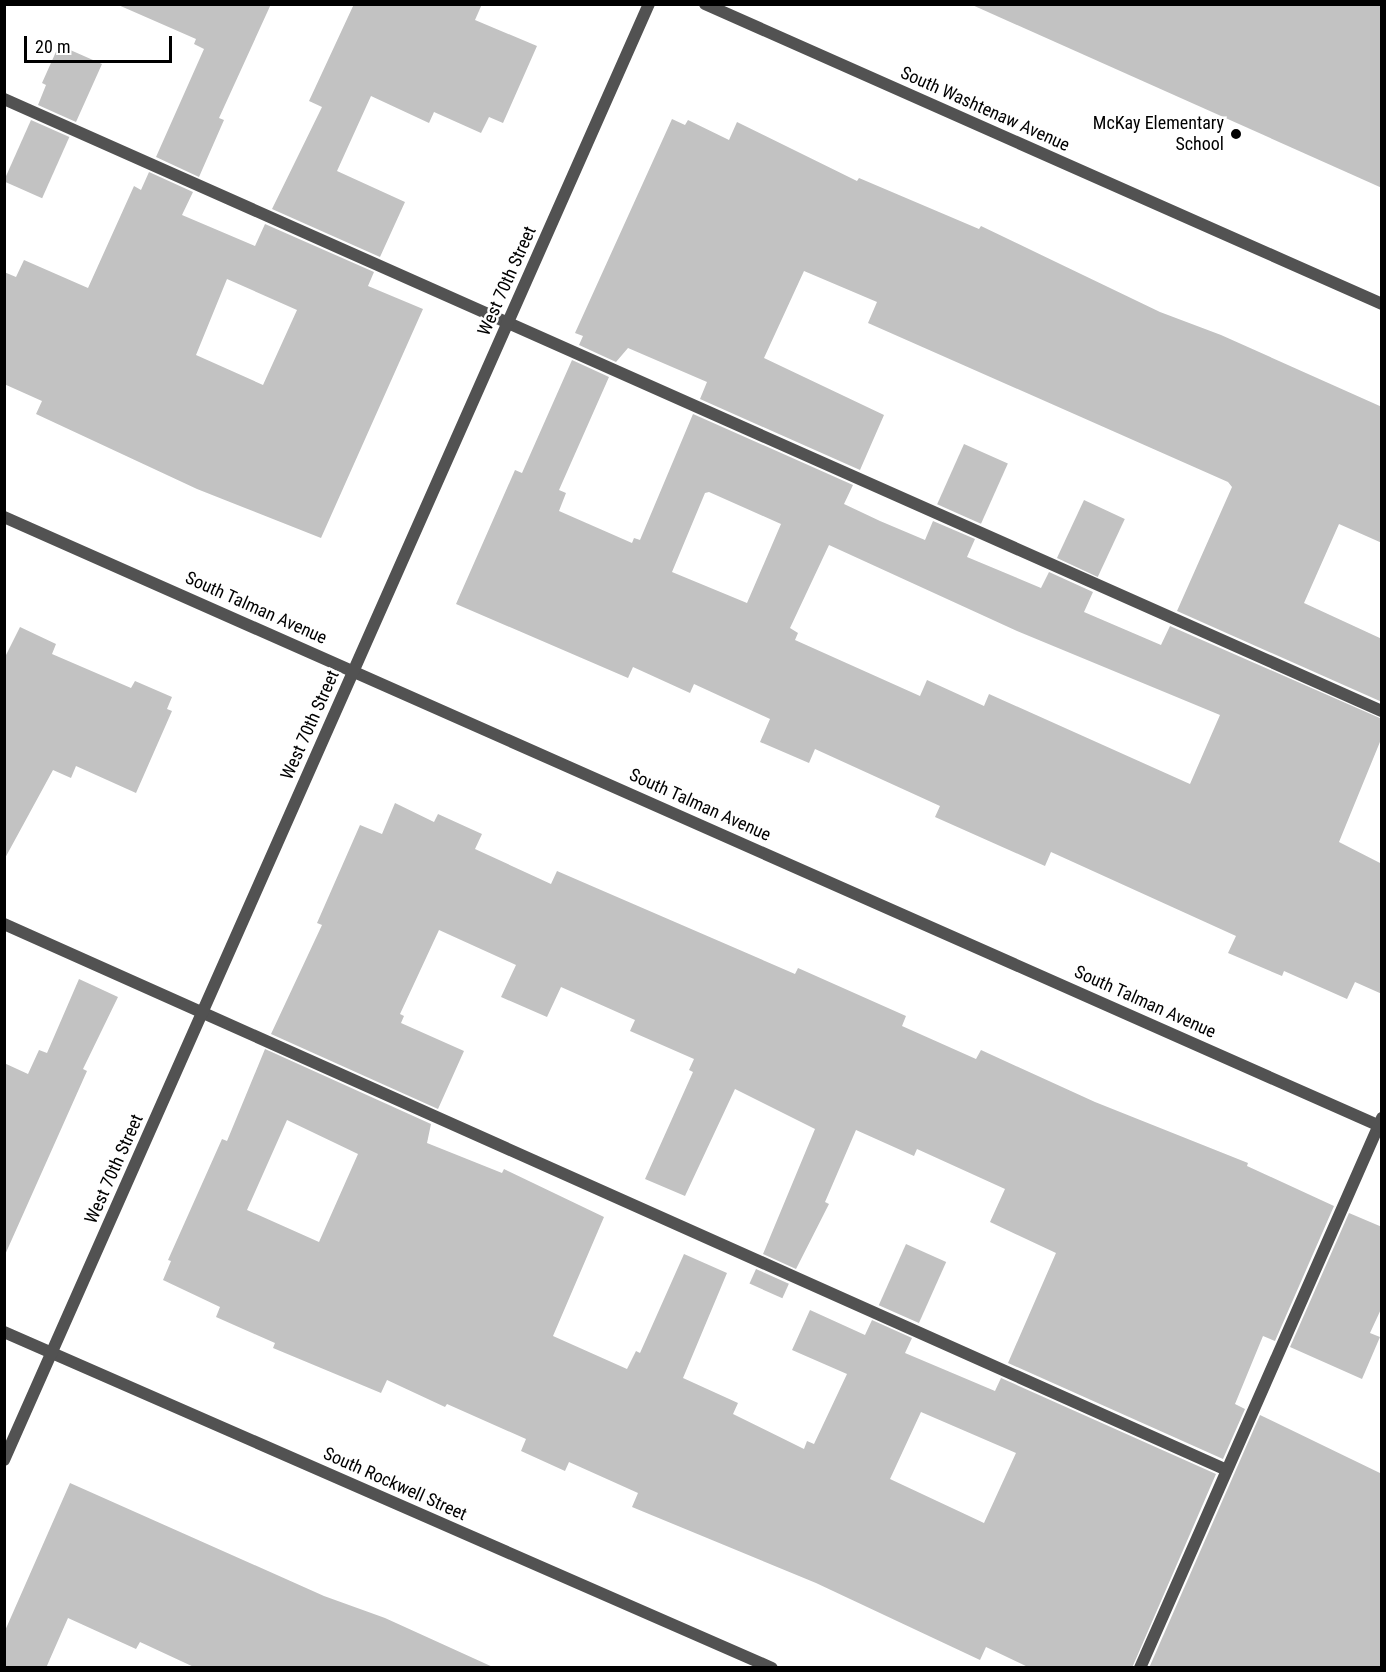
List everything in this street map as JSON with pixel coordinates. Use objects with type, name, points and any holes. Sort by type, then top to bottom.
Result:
[{"type":"street","name":"West 70th Street","points":[[4,1460],[649,4]]},
{"type":"street","name":"South Washtenaw Avenue","points":[[705,4],[1382,304]]},
{"type":"street","points":[[4,99],[1382,711]]},
{"type":"street","name":"South Talman Avenue","points":[[4,516],[1380,1123]]},
{"type":"street","points":[[4,924],[1227,1470]]},
{"type":"street","points":[[1140,1668],[1380,1123]]},
{"type":"street","name":"South Rockwell Street","points":[[4,1332],[772,1668]]},
{"type":"building","points":[[116,4],[271,4],[219,118],[224,120],[199,177],[156,157],[204,49],[194,44],[196,39]]},
{"type":"building","points":[[354,4],[482,4],[475,20],[537,46],[503,123],[489,117],[481,133],[434,112],[429,123],[371,96],[337,171],[405,202],[380,257],[272,209],[322,107],[309,101]]},
{"type":"building","points":[[970,4],[1382,4],[1382,188]]},
{"type":"building","points":[[59,45],[102,64],[76,122],[38,105],[46,85],[42,83]]},
{"type":"building","points":[[672,119],[685,125],[688,120],[729,140],[737,122],[857,181],[859,178],[979,229],[981,226],[1160,312],[1221,335],[1382,407],[1382,543],[1339,524],[1304,603],[1382,639],[1382,702],[1177,611],[1232,487],[1228,482],[868,323],[877,302],[804,271],[764,358],[884,415],[860,470],[700,399],[707,382],[628,348],[616,362],[579,345],[583,336],[575,333]]},
{"type":"building","points":[[31,120],[69,137],[42,198],[4,181]]},
{"type":"building","points":[[149,172],[193,192],[182,215],[255,246],[265,224],[374,272],[368,286],[423,309],[321,538],[197,489],[36,414],[42,401],[4,384],[4,272],[16,277],[24,260],[88,288],[134,186],[141,190]],"holes":[[[227,279],[297,310],[263,385],[196,355]]]},
{"type":"building","points":[[572,360],[609,377],[559,490],[566,493],[559,511],[632,543],[634,538],[640,540],[693,414],[853,485],[844,504],[880,521],[925,540],[933,521],[975,539],[967,557],[1041,588],[1049,572],[1093,592],[1084,612],[1161,645],[1170,626],[1382,719],[1382,737],[1339,842],[1382,864],[1382,994],[1355,982],[1347,999],[1284,971],[1282,976],[1228,953],[1236,936],[1051,852],[1045,866],[935,817],[940,806],[815,749],[809,763],[760,742],[770,719],[694,684],[690,693],[633,667],[628,678],[456,604],[515,470],[522,473]],"holes":[[[709,492],[781,524],[747,603],[672,572],[705,493]],[[829,545],[1017,631],[1220,715],[1190,784],[989,694],[984,706],[927,680],[920,696],[795,640],[798,633],[790,628]]]},
{"type":"building","points":[[964,444],[1008,464],[981,524],[937,504]]},
{"type":"building","points":[[1084,500],[1125,519],[1098,577],[1057,558]]},
{"type":"building","points":[[20,627],[56,644],[52,654],[131,688],[135,681],[172,697],[167,709],[172,711],[136,793],[76,766],[71,778],[53,770],[4,860],[4,659]]},
{"type":"building","points":[[395,803],[434,822],[438,814],[482,834],[475,849],[551,884],[557,871],[795,974],[798,968],[906,1016],[902,1026],[976,1059],[981,1050],[1095,1102],[1248,1163],[1247,1166],[1334,1206],[1275,1341],[1263,1336],[1235,1404],[1245,1409],[1223,1459],[1008,1363],[1056,1253],[990,1222],[1005,1189],[917,1149],[914,1156],[856,1130],[825,1202],[829,1204],[796,1269],[763,1254],[815,1129],[735,1089],[685,1196],[645,1179],[693,1072],[689,1070],[694,1059],[630,1031],[635,1020],[561,987],[547,1017],[501,997],[516,965],[439,930],[400,1014],[404,1016],[401,1023],[464,1051],[438,1109],[271,1034],[322,925],[317,923],[360,825],[382,834]]},
{"type":"building","points":[[79,979],[118,997],[83,1069],[87,1071],[4,1257],[4,1063],[28,1074],[39,1050],[47,1053]]},
{"type":"building","points":[[265,1049],[431,1124],[427,1143],[502,1173],[504,1169],[604,1217],[553,1336],[627,1369],[636,1351],[640,1353],[684,1254],[727,1273],[683,1378],[738,1403],[733,1414],[804,1449],[807,1441],[814,1444],[847,1374],[792,1350],[810,1310],[865,1335],[872,1320],[912,1338],[905,1353],[995,1391],[1001,1378],[1216,1474],[1132,1668],[1030,1668],[986,1647],[980,1660],[816,1583],[632,1507],[638,1493],[569,1462],[565,1471],[521,1451],[526,1439],[447,1404],[445,1407],[387,1380],[381,1393],[273,1348],[275,1343],[216,1317],[220,1307],[163,1280],[171,1261],[168,1260],[222,1139],[227,1141]],"holes":[[[287,1120],[358,1154],[319,1242],[247,1210]],[[921,1412],[1016,1453],[984,1523],[890,1479]]]},
{"type":"building","points":[[1349,1213],[1382,1227],[1382,1307],[1370,1333],[1380,1337],[1362,1379],[1290,1347]]},
{"type":"building","points":[[906,1244],[946,1262],[919,1323],[879,1305]]},
{"type":"building","points":[[756,1269],[789,1284],[782,1298],[749,1284]]},
{"type":"building","points":[[1260,1415],[1382,1474],[1382,1668],[1149,1668]]},
{"type":"building","points":[[70,1483],[324,1596],[385,1618],[495,1668],[196,1668],[140,1642],[136,1649],[68,1618],[46,1668],[4,1668],[4,1633]]},
{"type":"place","name":"McKay Elementary School","points":[[1236,134]]}]
